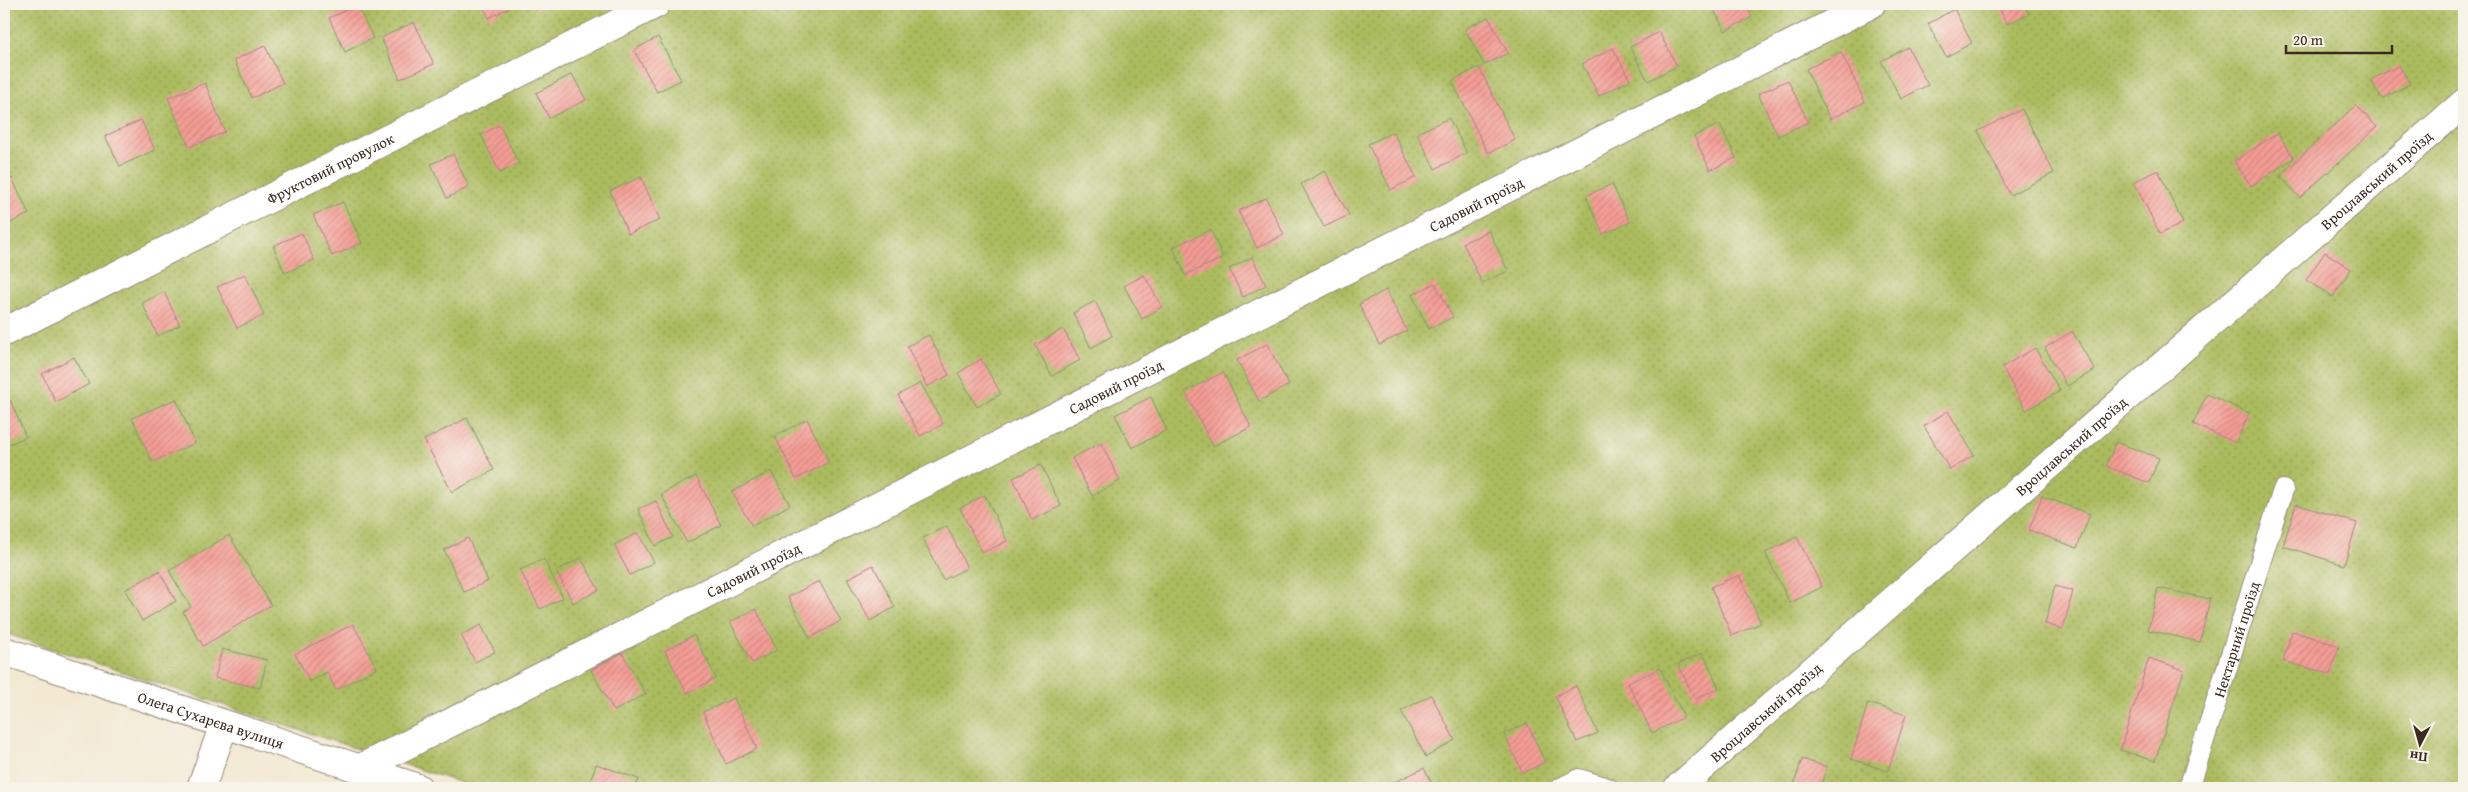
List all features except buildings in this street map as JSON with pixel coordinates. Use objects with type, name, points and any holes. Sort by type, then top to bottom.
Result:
[{"type":"street","name":"Фруктовий провулок","points":[[4,332],[656,4]]},
{"type":"street","name":"Садовий проїзд","points":[[359,769],[1871,4]]},
{"type":"street","name":"Вроцлавський проїзд","points":[[1678,788],[2464,103]]},
{"type":"street","name":"Олега Сухарєва вулиця","points":[[4,651],[224,726],[418,788]]},
{"type":"street","points":[[201,788],[224,726]]},
{"type":"lane","name":"Нектарний проїзд","points":[[2189,788],[2283,490]]},
{"type":"lane","points":[[1561,788],[1578,779],[1608,788]]},
{"type":"green space","points":[[4,4],[2464,4],[2464,788],[476,788],[4,633]]}]
